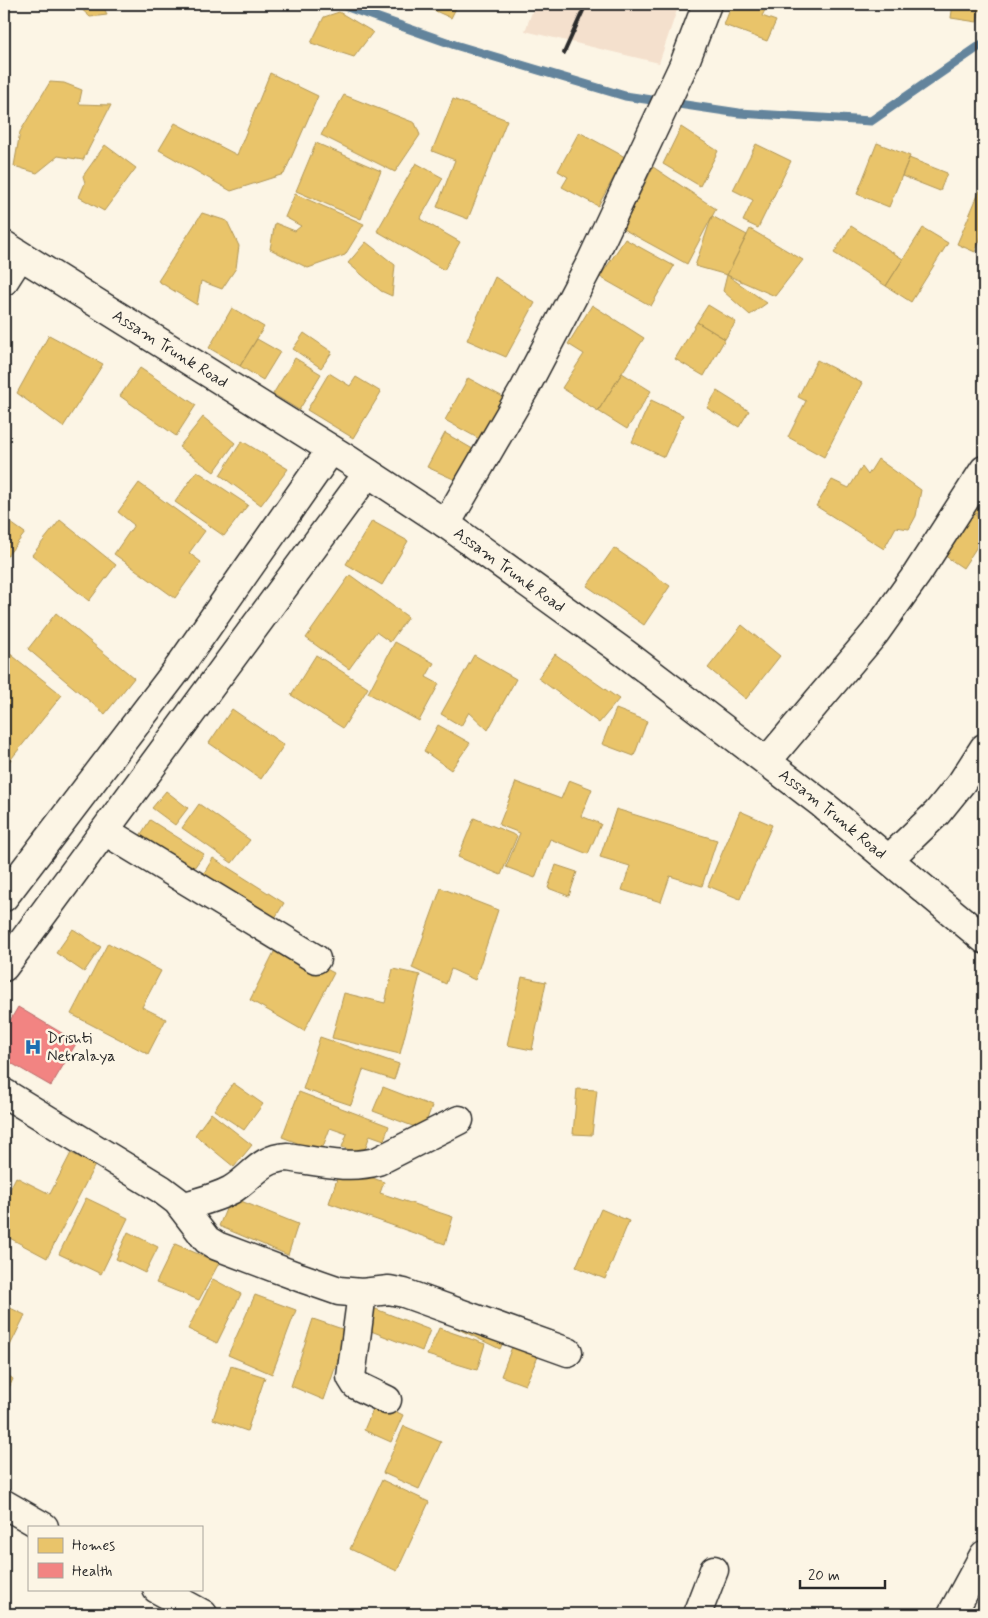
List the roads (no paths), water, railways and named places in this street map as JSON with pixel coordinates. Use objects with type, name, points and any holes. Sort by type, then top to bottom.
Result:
[{"type":"street","points":[[446,524],[525,388],[591,262],[685,62],[707,4]]},
{"type":"street","points":[[4,281],[12,251]]},
{"type":"street","name":"Assam Trunk Road","points":[[12,251],[368,473],[446,524],[626,654],[767,761],[888,858],[984,939]]},
{"type":"street","points":[[4,897],[177,670],[331,450]]},
{"type":"street","points":[[767,761],[875,633],[917,574],[984,470]]},
{"type":"street","points":[[4,967],[368,473]]},
{"type":"street","points":[[888,858],[937,813],[962,782],[984,748]]},
{"type":"street","points":[[104,831],[316,959]]},
{"type":"street","points":[[4,1093],[161,1189],[177,1201],[207,1240],[217,1246],[299,1278],[339,1290],[362,1293],[389,1290],[404,1293],[568,1352]]},
{"type":"street","points":[[182,1207],[232,1189],[269,1160],[277,1157],[364,1165],[378,1161],[459,1120]]},
{"type":"street","points":[[362,1293],[350,1377],[356,1386],[387,1400]]},
{"type":"street","points":[[4,1504],[42,1526]]},
{"type":"street","points":[[952,1614],[984,1555]]},
{"type":"street","points":[[698,1614],[714,1570]]},
{"type":"street","points":[[159,1590],[203,1614]]},
{"type":"waterway","points":[[339,4],[455,45],[625,96],[739,113],[871,121],[984,43]]},
{"type":"railway","points":[[564,53],[586,4]]},
{"type":"place","name":"Drishti Netralaya","points":[[33,1047]]}]
